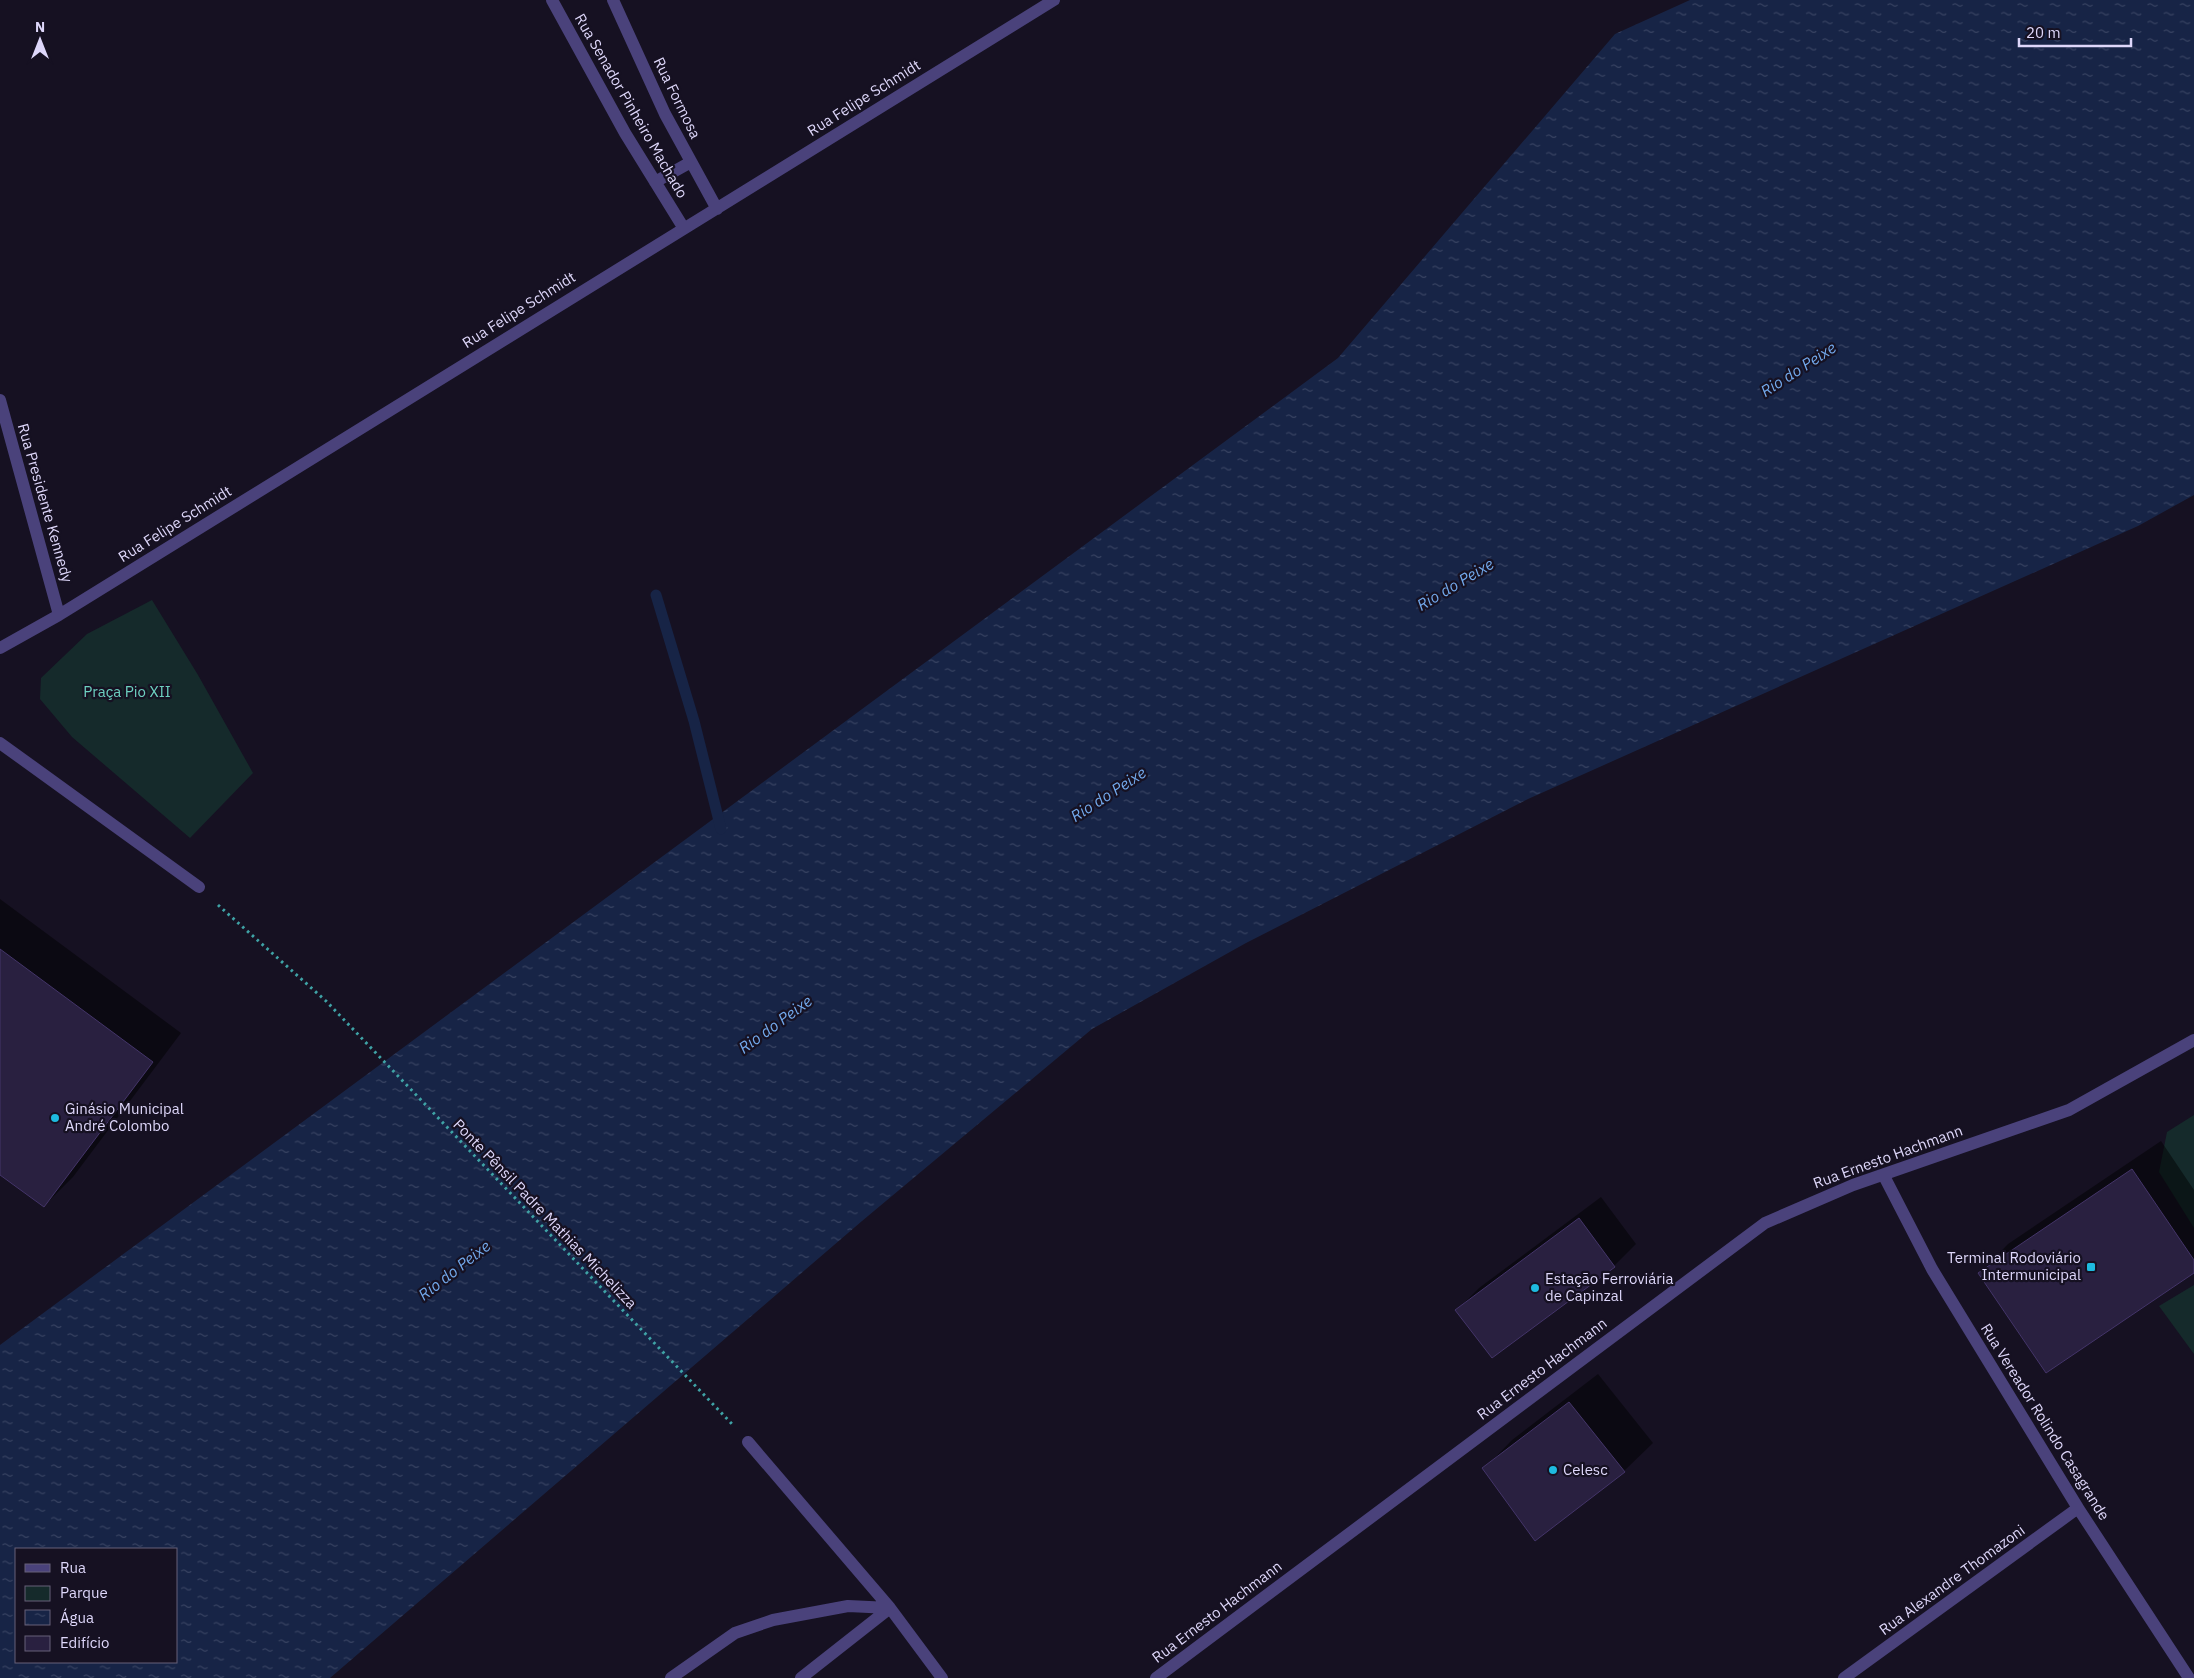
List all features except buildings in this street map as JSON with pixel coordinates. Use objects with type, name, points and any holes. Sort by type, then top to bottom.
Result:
[{"type":"street","name":"Rua Senador Pinheiro Machado","points":[[552,0],[625,133],[683,227]]},
{"type":"street","name":"Rua Formosa","points":[[613,0],[665,114],[717,208]]},
{"type":"street","name":"Rua Felipe Schmidt","points":[[0,646],[59,614],[683,227],[717,208],[1054,0]]},
{"type":"street","points":[[655,182],[691,162]]},
{"type":"street","name":"Rua Presidente Kennedy","points":[[0,400],[4,440],[59,614]]},
{"type":"street","points":[[0,744],[199,888]]},
{"type":"street","name":"Rua Ernesto Hachmann","points":[[1156,1678],[1765,1223],[1853,1185],[1884,1176],[2069,1110],[2194,1040]]},
{"type":"street","name":"Rua Vereador Rolindo Casagrande","points":[[1884,1176],[1932,1269],[2078,1508],[2189,1678]]},
{"type":"street","points":[[748,1442],[890,1608],[942,1678]]},
{"type":"street","name":"Rua Alexandre Thomazoni","points":[[1844,1678],[2078,1508]]},
{"type":"street","points":[[671,1678],[735,1633],[773,1620],[848,1606],[890,1608]]},
{"type":"street","points":[[801,1678],[890,1608]]},
{"type":"path","name":"Ponte Pênsil Padre Mathias Michelizza","points":[[199,888],[326,1001],[748,1442]]},
{"type":"green space","name":"Praça Pio XII","points":[[152,600],[198,675],[253,773],[190,838],[72,737],[40,699],[41,678],[87,634]]},
{"type":"green space","points":[[2194,1115],[2194,1228],[2159,1172],[2167,1132]]},
{"type":"green space","points":[[2194,1285],[2194,1354],[2159,1306]]},
{"type":"water","name":"Rio do Peixe","points":[[1690,0],[2194,0],[2194,495],[2138,526],[1528,799],[1246,943],[1092,1029],[862,1221],[330,1678],[0,1678],[0,1345],[1338,358],[1615,34]]},
{"type":"waterway","points":[[656,595],[694,721],[721,829]]},
{"type":"place","name":"Ginásio Municipal André Colombo","points":[[55,1118]]},
{"type":"place","name":"Terminal Rodoviário Intermunicipal","points":[[2091,1267]]},
{"type":"place","name":"Estação Ferroviária de Capinzal","points":[[1535,1288]]},
{"type":"place","name":"Celesc","points":[[1553,1470]]}]
